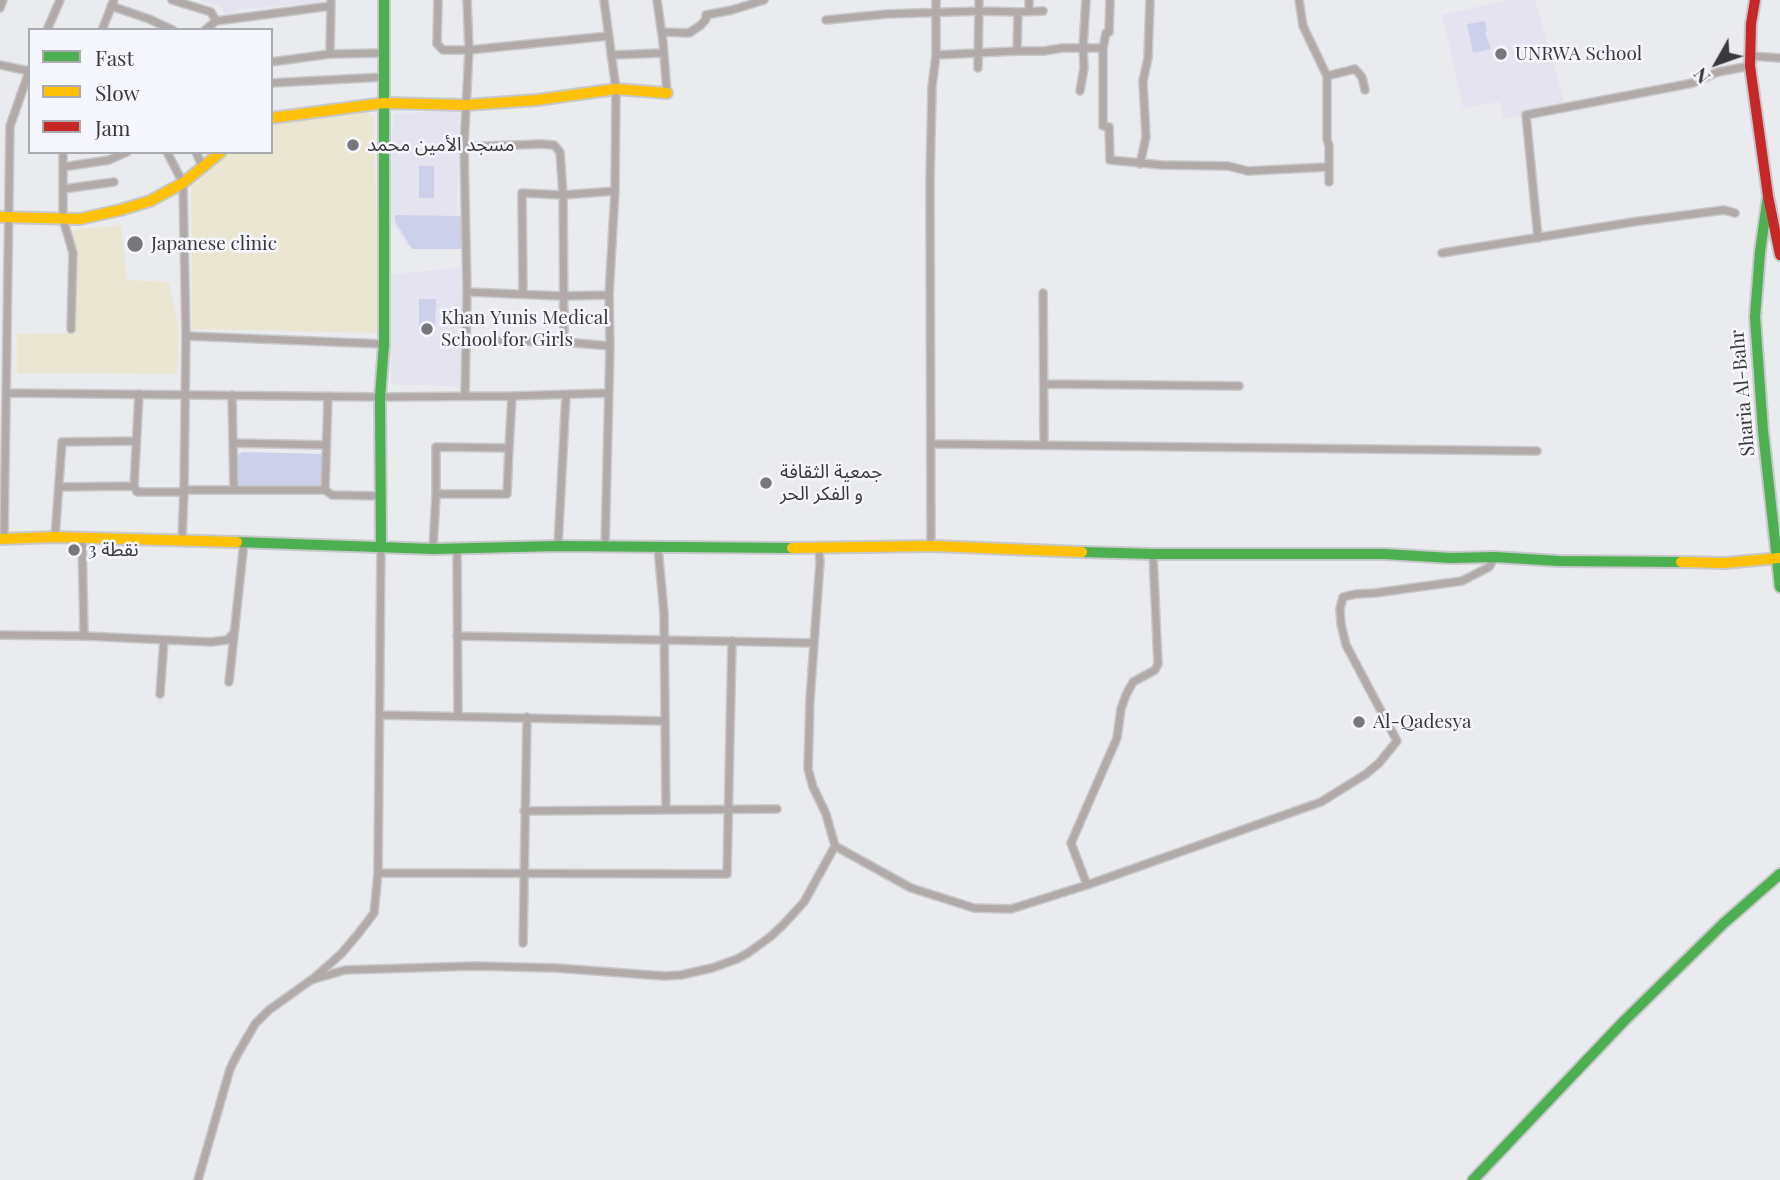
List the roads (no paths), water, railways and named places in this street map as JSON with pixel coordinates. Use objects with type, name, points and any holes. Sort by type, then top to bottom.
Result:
[{"type":"street","points":[[0,8],[3,0]]},
{"type":"street","points":[[48,28],[60,0]]},
{"type":"street","points":[[172,0],[211,12],[216,21]]},
{"type":"street","points":[[198,1180],[230,1069],[255,1024],[341,954],[374,913],[378,873],[380,715],[384,0]]},
{"type":"street","points":[[438,0],[437,44],[443,50],[469,50],[609,36]]},
{"type":"street","points":[[466,396],[464,147],[469,0]]},
{"type":"street","points":[[604,0],[616,89],[605,548]]},
{"type":"street","points":[[273,118],[384,103],[466,105],[537,100],[616,89],[667,93],[657,0]]},
{"type":"street","points":[[662,32],[689,33],[701,25],[706,15],[764,0]]},
{"type":"street","points":[[931,546],[930,195],[936,0]]},
{"type":"street","points":[[978,68],[979,0]]},
{"type":"street","points":[[1029,11],[1030,0]]},
{"type":"street","points":[[1080,91],[1084,68],[1086,0]]},
{"type":"street","points":[[1110,0],[1109,33],[1106,33],[1103,48],[1103,126],[1109,127],[1111,160],[1140,164],[1228,166],[1248,171],[1328,167]]},
{"type":"street","points":[[1140,164],[1146,137],[1143,81],[1148,58],[1150,0]]},
{"type":"street","points":[[1299,0],[1306,33],[1327,76],[1329,182]]},
{"type":"street","name":"Sharia Al-Bahr","points":[[1755,0],[1750,61],[1768,196],[1780,255]]},
{"type":"street","points":[[103,28],[112,3],[169,28]]},
{"type":"street","points":[[207,28],[216,21],[331,3],[330,54]]},
{"type":"street","points":[[826,20],[887,14],[1043,11]]},
{"type":"street","points":[[1017,51],[1018,12]]},
{"type":"street","points":[[936,55],[1044,51],[1062,47],[1103,48]]},
{"type":"street","points":[[273,62],[330,54],[384,53]]},
{"type":"street","points":[[611,55],[664,53]]},
{"type":"street","points":[[1538,238],[1526,115],[1693,83],[1750,61],[1780,58]]},
{"type":"street","points":[[0,65],[28,70]]},
{"type":"street","points":[[1327,76],[1355,69],[1362,77],[1365,90]]},
{"type":"street","points":[[28,73],[10,126],[4,218],[6,393],[2,539],[55,537],[433,549],[558,546],[931,546],[1153,554],[1384,554],[1559,561],[1725,563],[1779,558]]},
{"type":"street","points":[[273,83],[384,77]]},
{"type":"street","points":[[464,147],[554,145],[560,152],[564,342]]},
{"type":"street","points":[[63,154],[63,219],[73,253],[71,329]]},
{"type":"street","points":[[63,167],[109,160],[122,154]]},
{"type":"street","points":[[168,154],[183,183],[186,336],[182,540]]},
{"type":"street","points":[[197,154],[203,168]]},
{"type":"street","points":[[4,218],[80,219],[120,210],[150,201],[183,183],[219,154]]},
{"type":"street","points":[[63,190],[114,182]]},
{"type":"street","points":[[523,294],[522,193],[563,195],[615,191]]},
{"type":"street","points":[[1768,196],[1780,200]]},
{"type":"street","name":"Sharia Al-Bahr","points":[[1768,196],[1755,317],[1763,432],[1779,558],[1780,587]]},
{"type":"street","points":[[1442,253],[1633,222],[1724,210],[1735,213]]},
{"type":"street","points":[[467,292],[609,295]]},
{"type":"street","points":[[1043,293],[1044,445]]},
{"type":"street","points":[[186,336],[384,344]]},
{"type":"street","points":[[467,340],[610,346]]},
{"type":"street","points":[[1044,384],[1239,386]]},
{"type":"street","points":[[6,393],[380,397],[609,393]]},
{"type":"street","points":[[139,394],[134,486],[137,492],[325,490],[332,495],[380,496]]},
{"type":"street","points":[[232,395],[234,491]]},
{"type":"street","points":[[558,546],[566,395]]},
{"type":"street","points":[[325,490],[328,396]]},
{"type":"street","points":[[436,494],[507,494],[512,396]]},
{"type":"street","points":[[55,537],[62,442],[136,441]]},
{"type":"street","points":[[233,443],[326,444]]},
{"type":"street","points":[[935,444],[1537,451]]},
{"type":"street","points":[[433,549],[436,447],[509,447]]},
{"type":"street","points":[[59,487],[134,486]]},
{"type":"street","points":[[82,538],[84,636]]},
{"type":"street","points":[[229,682],[244,542]]},
{"type":"street","points":[[311,981],[345,970],[366,969],[519,967],[681,975],[712,968],[748,953],[770,937],[804,902],[835,846],[808,768],[819,547]]},
{"type":"street","points":[[457,548],[458,715]]},
{"type":"street","points":[[658,548],[664,613],[666,810]]},
{"type":"street","points":[[1087,885],[1071,843],[1117,738],[1126,695],[1133,682],[1155,670],[1158,664],[1153,554]]},
{"type":"street","points":[[835,846],[911,888],[974,908],[1011,909],[1087,885],[1321,802],[1366,774],[1397,741],[1346,645],[1340,610],[1343,597],[1462,581],[1489,567],[1495,557]]},
{"type":"street","points":[[0,635],[211,642],[227,640],[234,633]]},
{"type":"street","points":[[457,636],[814,643]]},
{"type":"street","points":[[160,694],[164,640]]},
{"type":"street","points":[[378,873],[727,874],[732,641]]},
{"type":"street","points":[[380,715],[664,720]]},
{"type":"street","points":[[523,943],[527,717]]},
{"type":"street","points":[[524,811],[777,809]]},
{"type":"street","points":[[1473,1180],[1624,1021],[1724,923],[1780,874]]},
{"type":"place","name":"UNRWA School","points":[[1501,54]]},
{"type":"place","name":"مسجد الأمين محمد","points":[[353,145]]},
{"type":"place","name":"Japanese clinic","points":[[135,244]]},
{"type":"place","name":"Khan Yunis Medical School for Girls","points":[[427,329]]},
{"type":"place","name":"جمعية الثقافة و الفكر الحر","points":[[766,483]]},
{"type":"place","name":"نقطة 3","points":[[74,550]]},
{"type":"place","name":"Al-Qadesya","points":[[1359,722]]}]
